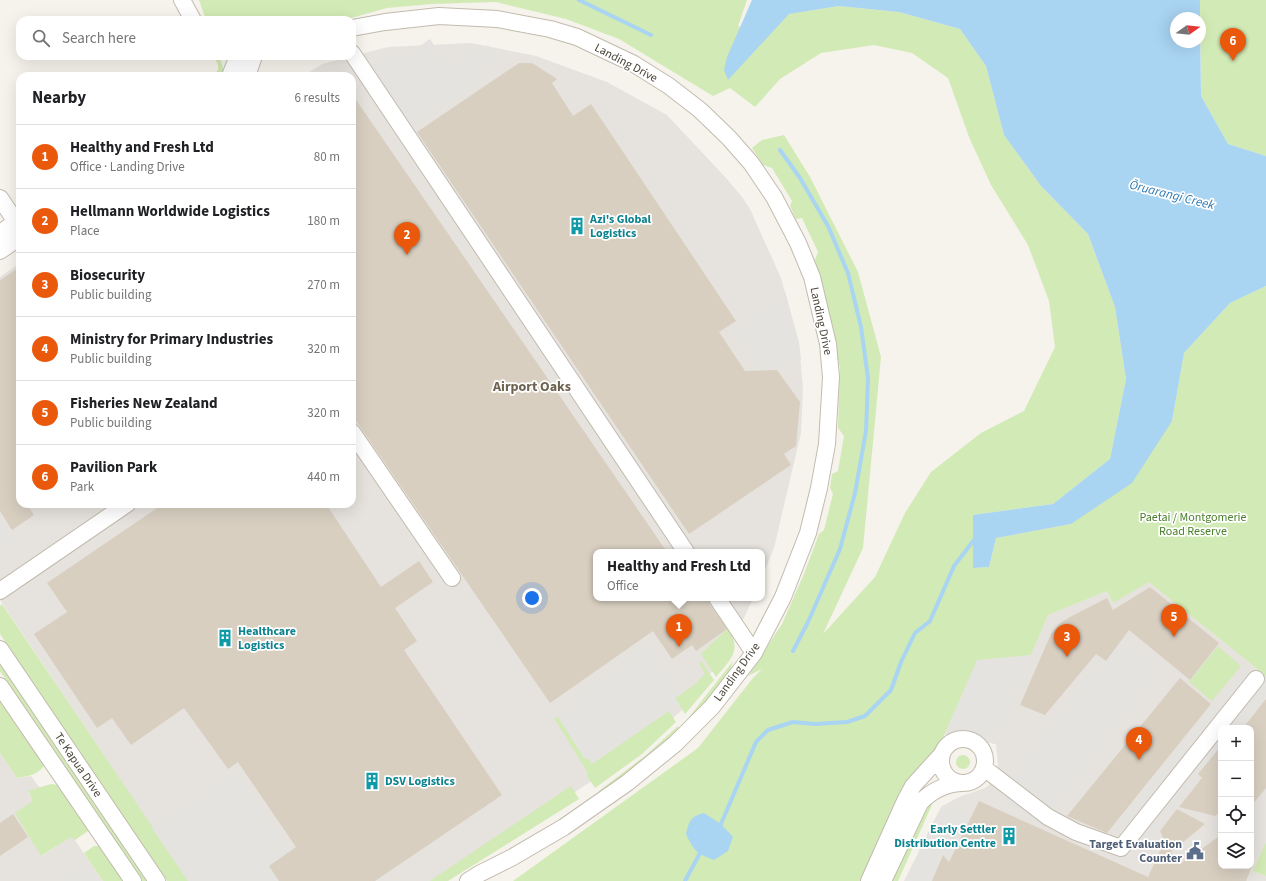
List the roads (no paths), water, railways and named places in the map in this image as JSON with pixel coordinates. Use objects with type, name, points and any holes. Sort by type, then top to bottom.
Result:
[{"type":"street","points":[[182,0],[190,16]]},
{"type":"street","name":"Landing Drive","points":[[356,27],[385,22],[439,16],[497,19],[550,29],[577,37],[634,64],[669,86],[700,110],[729,138],[751,163],[774,197],[798,243],[812,277],[828,344],[831,377],[827,444],[819,488],[808,533],[783,597],[754,653],[712,707],[675,744],[621,788],[564,827],[468,881]]},
{"type":"street","points":[[356,59],[684,549]]},
{"type":"street","points":[[232,72],[236,60]]},
{"type":"street","points":[[248,72],[253,60]]},
{"type":"street","points":[[0,198],[16,222]]},
{"type":"street","points":[[0,233],[16,227]]},
{"type":"street","points":[[0,251],[16,230]]},
{"type":"street","points":[[356,438],[452,578]]},
{"type":"street","points":[[0,591],[121,508]]},
{"type":"street","points":[[719,601],[754,653]]},
{"type":"street","name":"Te Kapua Drive","points":[[0,649],[157,881]]},
{"type":"street","points":[[984,768],[1048,817],[1076,832],[1121,848],[1256,679]]},
{"type":"street","name":"Te Kapua Drive","points":[[0,686],[132,881]]},
{"type":"street","points":[[869,881],[913,786],[952,742],[965,739],[971,740],[977,744],[984,755],[984,768],[974,779],[968,782],[960,782],[940,788],[926,797],[920,804],[883,881]]},
{"type":"street","points":[[942,754],[941,760],[944,773],[949,778],[960,782]]},
{"type":"street","name":"Landing Drive","points":[[489,881],[511,858]]},
{"type":"water","name":"Ōruarangi Creek","points":[[752,0],[1200,0],[1200,12],[1170,12],[1170,48],[1200,48],[1201,96],[1228,144],[1266,156],[1266,286],[1230,303],[1184,353],[1172,421],[1132,483],[1071,524],[996,538],[989,567],[973,568],[973,515],[1053,504],[1110,459],[1126,379],[1115,307],[1088,234],[1041,186],[1004,135],[986,66],[960,29],[899,12],[839,6],[789,14],[728,80],[724,70],[727,57]]},
{"type":"water","points":[[704,813],[721,824],[733,837],[728,851],[714,860],[696,851],[686,834],[691,820]]},
{"type":"waterway","points":[[579,0],[651,35]]},
{"type":"waterway","points":[[780,150],[800,178],[828,226],[848,273],[861,327],[868,378],[866,431],[855,493],[840,549],[808,622],[793,651]]},
{"type":"waterway","points":[[721,824],[756,742],[768,730],[793,722],[815,724],[847,722],[865,716],[891,690],[901,662],[915,633],[930,621],[954,566],[974,540]]},
{"type":"waterway","points":[[685,881],[700,853]]},
{"type":"place","name":"Pavilion Park","points":[[1233,61]]},
{"type":"place","name":"Azi's Global Logistics","points":[[577,226]]},
{"type":"place","name":"Hellmann Worldwide Logistics","points":[[407,255]]},
{"type":"place","name":"Fisheries New Zealand","points":[[1174,637]]},
{"type":"place","name":"Healthcare Logistics","points":[[225,638]]},
{"type":"place","name":"Healthy and Fresh Ltd","points":[[679,647]]},
{"type":"place","name":"Biosecurity","points":[[1067,657]]},
{"type":"place","name":"Ministry for Primary Industries","points":[[1139,760]]},
{"type":"place","name":"DSV Logistics","points":[[372,781]]},
{"type":"place","name":"Early Settler Distribution Centre","points":[[1009,836]]},
{"type":"place","name":"Target Evaluation Counter","points":[[1195,851]]},
{"type":"district","name":"Airport Oaks","points":[[532,387]]},
{"type":"park label","name":"Paetai / Montgomerie Road Reserve","points":[[1193,524]]}]
